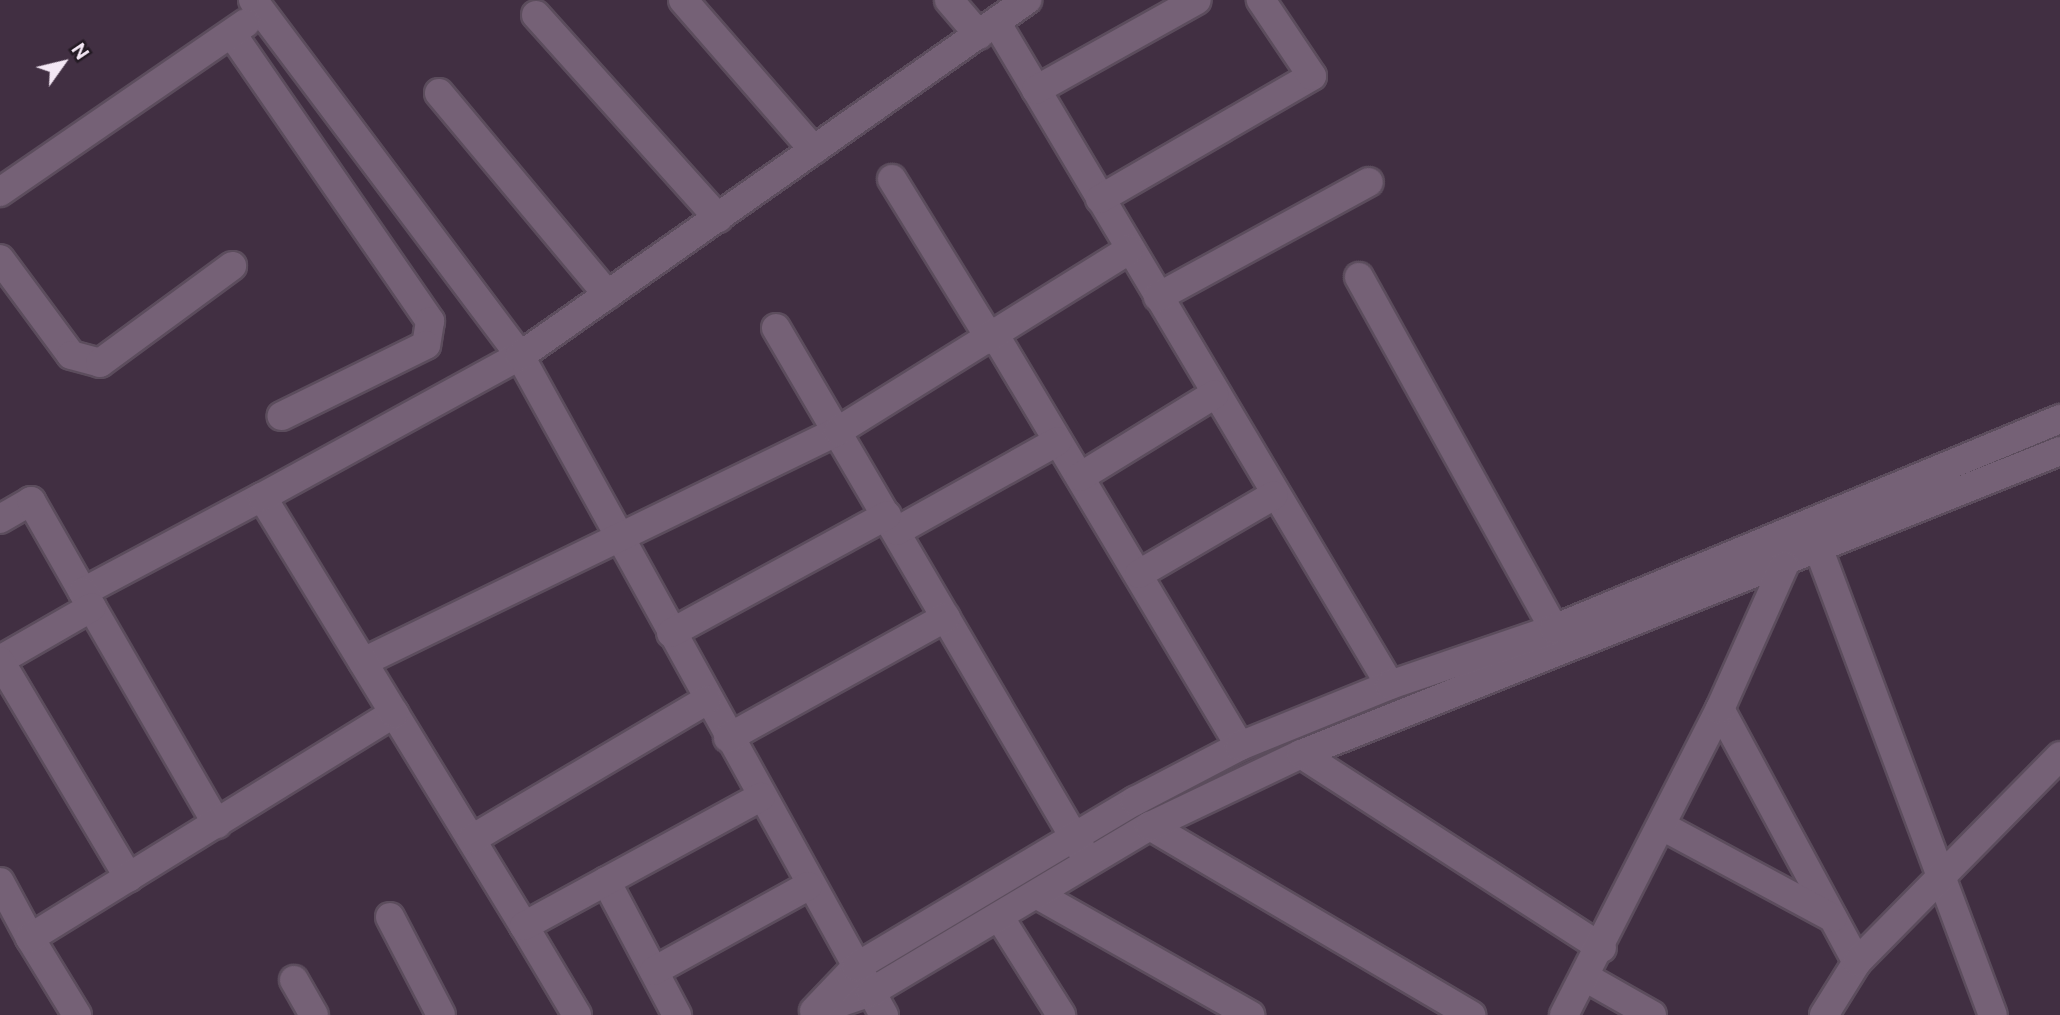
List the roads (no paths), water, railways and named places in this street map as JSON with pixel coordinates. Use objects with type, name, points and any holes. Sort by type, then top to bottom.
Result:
[{"type":"street","points":[[683,0],[814,150]]},
{"type":"street","points":[[948,0],[987,28],[1036,90],[1274,495],[1390,685]]},
{"type":"street","points":[[129,878],[0,660],[87,599],[262,497],[520,356],[1027,0]]},
{"type":"street","points":[[1036,90],[1197,0]]},
{"type":"street","points":[[1100,200],[1312,76],[1261,0]]},
{"type":"street","points":[[0,192],[232,34],[258,6],[520,356],[808,886],[877,1004]]},
{"type":"street","points":[[536,15],[718,218]]},
{"type":"street","points":[[232,34],[430,321],[426,345],[282,416]]},
{"type":"street","points":[[439,93],[608,295]]},
{"type":"street","points":[[892,179],[1058,440],[1240,746]]},
{"type":"street","points":[[1158,298],[1369,182]]},
{"type":"street","points":[[363,662],[620,540],[838,431],[993,338],[1129,250]]},
{"type":"street","points":[[0,259],[71,355],[100,363],[232,266]]},
{"type":"street","points":[[1359,278],[1554,629]]},
{"type":"street","points":[[776,328],[1090,864]]},
{"type":"street","points":[[1080,477],[1214,394]]},
{"type":"street","points":[[811,1013],[856,967],[1240,746],[1390,685],[1554,629],[2060,419]]},
{"type":"street","points":[[671,633],[1058,440]]},
{"type":"street","points":[[811,1013],[877,1004],[1000,918],[1150,826],[1301,754],[1784,566],[2060,451]]},
{"type":"street","points":[[1139,574],[1274,495]]},
{"type":"street","points":[[262,497],[577,1015]]},
{"type":"street","points":[[0,519],[31,501],[217,824]]},
{"type":"street","points":[[1819,550],[1993,1015]]},
{"type":"street","points":[[1564,1015],[1602,948],[1720,709],[1784,566]]},
{"type":"street","points":[[728,738],[946,617]]},
{"type":"street","points":[[472,839],[707,700]]},
{"type":"street","points":[[1720,709],[1857,962]]},
{"type":"street","points":[[30,939],[394,713]]},
{"type":"street","points":[[1301,754],[1602,948]]},
{"type":"street","points":[[1824,1015],[1857,962],[2060,756]]},
{"type":"street","points":[[524,926],[761,797]]},
{"type":"street","points":[[1150,826],[1471,1015]]},
{"type":"street","points":[[1662,826],[1833,918]]},
{"type":"street","points":[[606,881],[677,1015]]},
{"type":"street","points":[[0,882],[30,939],[77,1015]]},
{"type":"street","points":[[654,971],[808,886]]},
{"type":"street","points":[[1038,895],[1250,1015]]},
{"type":"street","points":[[390,917],[441,1015]]},
{"type":"street","points":[[1000,918],[1061,1015]]},
{"type":"street","points":[[1585,977],[1653,1015]]},
{"type":"street","points":[[293,980],[314,1015]]}]
